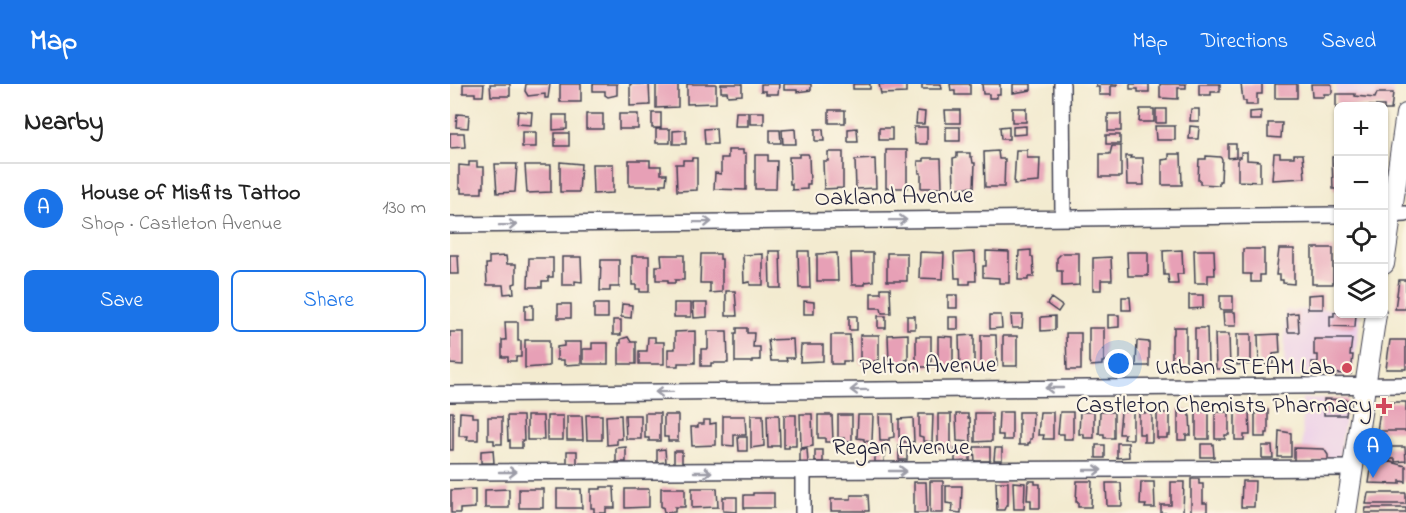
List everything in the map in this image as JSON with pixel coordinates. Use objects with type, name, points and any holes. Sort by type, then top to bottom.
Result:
[{"type":"street","points":[[1062,84],[1062,218]]},
{"type":"street","points":[[1388,239],[1406,114]]},
{"type":"street","name":"Oakland Avenue","points":[[450,225],[1334,215]]},
{"type":"street","points":[[1346,513],[1375,318]]},
{"type":"street","name":"Pelton Avenue","points":[[450,394],[1406,385]]},
{"type":"street","name":"Regan Avenue","points":[[450,472],[1353,468]]},
{"type":"street","points":[[803,471],[803,513]]},
{"type":"shaded area","points":[[1336,84],[1394,84],[1391,111],[1388,111],[1388,102],[1336,102]]},
{"type":"shaded area","points":[[1334,309],[1334,318],[1360,318],[1352,375],[1284,377],[1285,310]]},
{"type":"shaded area","points":[[1302,398],[1348,399],[1337,462],[1303,462]]},
{"type":"building","points":[[463,84],[484,84],[483,96],[463,93]]},
{"type":"building","points":[[490,84],[510,84],[510,96],[491,96]]},
{"type":"building","points":[[526,84],[550,84],[548,98],[545,98],[545,94],[528,96],[525,91]]},
{"type":"building","points":[[560,84],[581,84],[581,102],[560,102]]},
{"type":"building","points":[[593,84],[617,84],[617,95],[608,97],[605,91],[593,91]]},
{"type":"building","points":[[630,84],[649,84],[650,105],[630,106]]},
{"type":"building","points":[[656,84],[678,84],[678,107],[656,108]]},
{"type":"building","points":[[687,84],[716,84],[716,103],[687,104]]},
{"type":"building","points":[[721,84],[742,84],[742,95],[728,96],[727,92],[721,92]]},
{"type":"building","points":[[761,84],[779,84],[778,94],[766,94],[766,91],[761,91]]},
{"type":"building","points":[[784,84],[811,84],[811,90],[797,92],[797,90],[784,90]]},
{"type":"building","points":[[853,84],[870,84],[870,89],[853,89]]},
{"type":"building","points":[[879,84],[906,84],[906,93],[881,94]]},
{"type":"building","points":[[922,84],[941,84],[942,89],[922,89]]},
{"type":"building","points":[[950,84],[970,84],[970,95],[955,95],[955,91],[951,91]]},
{"type":"building","points":[[982,84],[1000,84],[1000,94],[997,94],[997,98],[989,98],[989,94],[983,94]]},
{"type":"building","points":[[1013,84],[1031,84],[1031,90],[1013,93]]},
{"type":"building","points":[[1096,84],[1117,84],[1117,86],[1111,86],[1111,95],[1099,95],[1099,87],[1096,87]]},
{"type":"building","points":[[1130,84],[1149,84],[1149,92],[1130,89]]},
{"type":"building","points":[[1160,84],[1186,84],[1186,88],[1178,88],[1178,99],[1160,98]]},
{"type":"building","points":[[1199,84],[1220,84],[1220,92],[1199,95]]},
{"type":"building","points":[[1241,84],[1262,84],[1262,94],[1257,94],[1257,105],[1246,105],[1246,101],[1243,101]]},
{"type":"building","points":[[1275,84],[1297,84],[1297,98],[1275,98]]},
{"type":"building","points":[[1311,84],[1330,84],[1332,92],[1324,94],[1324,97],[1312,97]]},
{"type":"building","points":[[1377,93],[1393,93],[1391,110],[1388,110],[1388,102],[1336,102],[1336,94],[1355,94],[1355,96],[1375,98]]},
{"type":"building","points":[[1012,108],[1026,108],[1026,122],[1012,122]]},
{"type":"building","points":[[1140,109],[1154,109],[1154,122],[1139,122]]},
{"type":"building","points":[[1156,109],[1166,109],[1166,123],[1156,123]]},
{"type":"building","points":[[1191,109],[1199,109],[1199,121],[1190,121]]},
{"type":"building","points":[[829,110],[845,110],[845,123],[829,123]]},
{"type":"building","points":[[945,110],[960,110],[960,123],[946,123]]},
{"type":"building","points":[[518,111],[532,112],[531,125],[517,124]]},
{"type":"building","points":[[917,111],[925,112],[924,124],[916,124]]},
{"type":"building","points":[[1261,111],[1261,120],[1250,120],[1250,112]]},
{"type":"building","points":[[736,112],[748,112],[748,126],[735,126]]},
{"type":"building","points":[[750,112],[764,112],[764,124],[750,124]]},
{"type":"building","points":[[652,113],[661,113],[661,128],[652,128]]},
{"type":"building","points":[[457,114],[469,115],[468,128],[456,127]]},
{"type":"building","points":[[586,114],[603,114],[603,129],[586,129]]},
{"type":"building","points":[[619,114],[638,114],[638,129],[619,129]]},
{"type":"building","points":[[1108,114],[1121,114],[1121,131],[1108,131]]},
{"type":"building","points":[[553,115],[567,115],[567,129],[553,130]]},
{"type":"building","points":[[1268,123],[1282,123],[1281,138],[1268,137]]},
{"type":"building","points":[[1009,126],[1009,139],[1001,139],[1000,127]]},
{"type":"building","points":[[1026,126],[1026,134],[1013,135],[1013,127]]},
{"type":"building","points":[[1155,126],[1175,126],[1175,140],[1156,140]]},
{"type":"building","points":[[1190,126],[1199,127],[1198,139],[1189,139]]},
{"type":"building","points":[[914,127],[927,127],[927,144],[915,144]]},
{"type":"building","points":[[946,127],[960,127],[960,141],[946,141]]},
{"type":"building","points":[[716,128],[717,144],[705,144],[704,129]]},
{"type":"building","points":[[857,128],[858,142],[848,142],[848,129]]},
{"type":"building","points":[[879,128],[892,128],[892,140],[879,140]]},
{"type":"building","points":[[656,129],[670,129],[670,143],[656,143]]},
{"type":"building","points":[[795,129],[796,144],[783,144],[782,130]]},
{"type":"building","points":[[815,129],[823,129],[824,141],[815,141]]},
{"type":"building","points":[[686,130],[686,144],[673,144],[673,131]]},
{"type":"building","points":[[770,130],[780,130],[781,143],[770,143]]},
{"type":"building","points":[[522,132],[536,132],[536,147],[522,147]]},
{"type":"building","points":[[450,133],[464,133],[465,147],[450,148]]},
{"type":"building","points":[[555,133],[569,133],[569,146],[555,146]]},
{"type":"building","points":[[1106,135],[1120,135],[1120,144],[1106,144]]},
{"type":"building","points":[[1228,144],[1236,144],[1236,157],[1228,158]]},
{"type":"building","points":[[1112,146],[1121,146],[1121,177],[1100,177],[1100,154],[1110,154]]},
{"type":"building","points":[[728,150],[743,150],[743,153],[746,153],[746,190],[714,189],[715,173],[721,174],[721,158],[728,158]]},
{"type":"building","points":[[886,150],[907,150],[907,188],[886,188]]},
{"type":"building","points":[[1016,150],[1027,150],[1027,158],[1040,158],[1039,182],[1014,184]]},
{"type":"building","points":[[998,151],[999,159],[1005,159],[1004,187],[985,187],[984,152]]},
{"type":"building","points":[[828,152],[843,152],[843,188],[824,189],[823,161],[828,161]]},
{"type":"building","points":[[1241,152],[1247,152],[1247,160],[1260,161],[1260,182],[1238,181],[1238,157],[1241,157]]},
{"type":"building","points":[[957,153],[970,153],[975,163],[974,187],[954,188],[953,158],[957,157]]},
{"type":"building","points":[[1274,153],[1280,153],[1280,157],[1294,157],[1294,154],[1303,154],[1305,178],[1272,180]]},
{"type":"building","points":[[799,154],[809,156],[810,184],[807,184],[807,189],[792,190],[789,157],[799,157]]},
{"type":"building","points":[[1169,154],[1181,154],[1182,185],[1162,185],[1162,160],[1169,159]]},
{"type":"building","points":[[755,155],[768,155],[768,161],[777,161],[776,189],[755,189]]},
{"type":"building","points":[[1126,156],[1143,158],[1144,185],[1127,185]]},
{"type":"building","points":[[1206,156],[1222,159],[1219,185],[1200,184],[1198,180],[1199,159],[1206,159]]},
{"type":"building","points":[[1332,157],[1334,157],[1334,189]]},
{"type":"building","points":[[692,158],[697,158],[697,190],[677,191],[676,164],[683,164],[683,160],[692,160]]},
{"type":"building","points":[[924,158],[941,158],[942,188],[921,188],[918,161],[924,161]]},
{"type":"building","points":[[875,159],[876,188],[856,189],[855,160]]},
{"type":"building","points":[[629,160],[650,160],[650,166],[661,166],[661,174],[667,174],[666,184],[629,186]]},
{"type":"building","points":[[469,162],[477,162],[477,167],[484,167],[482,193],[461,193],[459,165],[469,166]]},
{"type":"building","points":[[560,162],[581,164],[579,192],[560,192]]},
{"type":"building","points":[[495,164],[517,164],[515,192],[497,193]]},
{"type":"building","points":[[592,164],[613,164],[613,193],[593,194]]},
{"type":"building","points":[[525,165],[551,165],[551,192],[527,193]]},
{"type":"building","points":[[1312,248],[1333,248],[1333,284],[1312,284]]},
{"type":"building","points":[[1243,249],[1264,249],[1264,275],[1260,275],[1260,282],[1251,282],[1251,274],[1243,274]]},
{"type":"building","points":[[1279,249],[1294,249],[1294,284],[1283,283],[1280,275],[1276,275]]},
{"type":"building","points":[[1031,250],[1034,277],[1028,277],[1028,280],[1018,280],[1019,251]]},
{"type":"building","points":[[1182,250],[1183,274],[1177,274],[1178,284],[1169,284],[1168,275],[1164,275],[1163,251]]},
{"type":"building","points":[[1194,250],[1214,250],[1215,275],[1208,275],[1208,283],[1195,283]]},
{"type":"building","points":[[769,251],[780,251],[781,288],[770,288]]},
{"type":"building","points":[[798,251],[809,251],[810,288],[799,288]]},
{"type":"building","points":[[986,251],[1009,252],[1009,283],[999,283],[999,278],[983,277]]},
{"type":"building","points":[[920,252],[944,253],[943,279],[919,278]]},
{"type":"building","points":[[975,252],[976,281],[970,281],[970,284],[960,284],[960,278],[955,278],[954,253]]},
{"type":"building","points":[[1127,252],[1148,252],[1148,276],[1128,276]]},
{"type":"building","points":[[837,253],[838,281],[817,281],[817,254]]},
{"type":"building","points":[[851,253],[873,253],[873,281],[865,282],[865,285],[852,285]]},
{"type":"building","points":[[887,253],[907,253],[907,281],[887,281]]},
{"type":"building","points":[[1062,253],[1079,253],[1079,285],[1062,286],[1062,271],[1057,271],[1057,258]]},
{"type":"building","points":[[701,254],[720,254],[722,292],[710,293],[710,283],[700,283]]},
{"type":"building","points":[[763,254],[763,285],[744,283],[743,255]]},
{"type":"building","points":[[450,255],[458,255],[459,274],[450,274]]},
{"type":"building","points":[[661,255],[684,255],[684,280],[668,283],[668,280],[656,280],[656,266],[662,266]]},
{"type":"building","points":[[506,256],[507,264],[516,264],[516,283],[513,284],[514,293],[504,294],[503,285],[487,285],[486,264],[489,264],[489,257]]},
{"type":"building","points":[[632,256],[649,256],[649,292],[640,292],[640,289],[636,289],[636,285],[632,285]]},
{"type":"building","points":[[562,257],[581,257],[582,282],[575,281],[575,285],[562,285]]},
{"type":"building","points":[[1111,257],[1112,280],[1101,280],[1101,290],[1093,290],[1093,258]]},
{"type":"building","points":[[529,258],[553,258],[553,277],[548,277],[548,281],[542,281],[542,287],[528,287]]},
{"type":"building","points":[[601,260],[619,260],[619,287],[610,287],[610,291],[600,291]]},
{"type":"building","points":[[1399,280],[1406,280],[1406,309],[1395,309]]},
{"type":"building","points":[[881,288],[890,288],[891,313],[882,313],[881,308],[871,308],[871,293],[881,293]]},
{"type":"building","points":[[726,291],[735,291],[737,316],[726,316]]},
{"type":"building","points":[[1323,294],[1323,309],[1308,309],[1308,295]]},
{"type":"building","points":[[948,295],[957,295],[957,308],[948,308]]},
{"type":"building","points":[[1189,295],[1203,295],[1203,308],[1189,309]]},
{"type":"building","points":[[1220,296],[1233,296],[1233,310],[1220,310]]},
{"type":"building","points":[[1122,297],[1130,297],[1131,310],[1122,310]]},
{"type":"building","points":[[1051,298],[1062,306],[1058,312],[1047,304]]},
{"type":"building","points":[[804,301],[814,302],[814,314],[804,314]]},
{"type":"building","points":[[674,303],[691,303],[691,317],[674,317]]},
{"type":"building","points":[[693,303],[707,303],[707,317],[694,318]]},
{"type":"building","points":[[558,304],[571,304],[571,318],[558,318]]},
{"type":"building","points":[[594,304],[608,304],[608,318],[594,318]]},
{"type":"building","points":[[622,304],[632,305],[631,318],[621,317]]},
{"type":"building","points":[[525,305],[533,305],[533,319],[525,319]]},
{"type":"building","points":[[1223,312],[1235,312],[1236,326],[1224,326]]},
{"type":"building","points":[[1298,313],[1299,332],[1288,332],[1287,314]]},
{"type":"building","points":[[990,315],[1001,315],[1002,328],[990,329]]},
{"type":"building","points":[[1011,315],[1023,315],[1022,328],[1012,328]]},
{"type":"building","points":[[1108,315],[1119,315],[1119,327],[1108,328]]},
{"type":"building","points":[[849,316],[857,316],[857,330],[849,330]]},
{"type":"building","points":[[878,316],[886,316],[886,328],[878,328]]},
{"type":"building","points":[[907,316],[915,316],[915,329],[907,329]]},
{"type":"building","points":[[1055,316],[1055,330],[1041,331],[1041,317]]},
{"type":"building","points":[[1330,316],[1356,318],[1355,327],[1330,326]]},
{"type":"building","points":[[949,317],[958,317],[958,329],[949,329]]},
{"type":"building","points":[[613,320],[621,320],[621,335],[613,335]]},
{"type":"building","points":[[505,322],[518,322],[521,357],[516,357],[516,361],[508,361],[508,357],[502,357],[502,340],[506,340]]},
{"type":"building","points":[[1174,327],[1186,327],[1186,369],[1172,369]]},
{"type":"building","points":[[737,328],[747,328],[747,333],[754,333],[753,347],[760,347],[760,360],[735,362]]},
{"type":"building","points":[[1089,328],[1104,328],[1104,362],[1102,365],[1091,366],[1089,362]]},
{"type":"building","points":[[1195,328],[1207,328],[1208,364],[1195,365]]},
{"type":"building","points":[[695,331],[695,363],[678,363],[678,366],[668,366],[668,349],[675,349],[675,332]]},
{"type":"building","points":[[708,331],[727,331],[728,363],[711,363],[711,366],[701,366],[701,349],[708,349]]},
{"type":"building","points":[[450,332],[463,332],[463,365],[450,364]]},
{"type":"building","points":[[1066,333],[1081,333],[1081,370],[1067,370]]},
{"type":"building","points":[[908,334],[908,360],[905,360],[905,363],[889,364],[888,335]]},
{"type":"building","points":[[1215,334],[1229,334],[1230,369],[1216,369]]},
{"type":"building","points":[[1237,334],[1251,334],[1251,364],[1237,365]]},
{"type":"building","points":[[1279,334],[1280,353],[1273,354],[1273,364],[1259,365],[1258,335]]},
{"type":"building","points":[[831,335],[850,335],[851,361],[831,364]]},
{"type":"building","points":[[860,335],[879,335],[879,360],[874,361],[874,364],[860,364]]},
{"type":"building","points":[[974,335],[974,369],[960,370],[959,336]]},
{"type":"building","points":[[981,335],[996,335],[997,366],[981,367]]},
{"type":"building","points":[[916,336],[931,336],[931,367],[916,367]]},
{"type":"building","points":[[938,336],[953,337],[953,367],[951,368],[938,367]]},
{"type":"building","points":[[1003,336],[1017,336],[1017,366],[1003,366]]},
{"type":"building","points":[[628,337],[631,342],[636,342],[636,364],[619,364],[619,343],[621,339]]},
{"type":"building","points":[[648,337],[655,337],[655,342],[664,342],[664,364],[639,364],[639,351],[647,351]]},
{"type":"building","points":[[793,339],[794,358],[786,358],[787,361],[771,361],[768,340]]},
{"type":"building","points":[[1314,339],[1352,339],[1351,374],[1312,373],[1312,362],[1318,362],[1318,355],[1314,355]]},
{"type":"building","points":[[525,340],[549,340],[549,366],[525,368]]},
{"type":"building","points":[[1390,340],[1406,340],[1406,369],[1386,369]]},
{"type":"building","points":[[1137,341],[1149,342],[1149,366],[1136,366]]},
{"type":"building","points":[[564,342],[581,342],[581,364],[564,365],[564,360],[557,360],[557,347],[564,346]]},
{"type":"building","points":[[592,343],[608,343],[608,364],[583,364],[583,349],[592,349]]},
{"type":"building","points":[[801,345],[823,345],[823,361],[800,362]]},
{"type":"building","points":[[1324,399],[1348,400],[1346,415],[1324,415]]},
{"type":"building","points":[[1406,402],[1406,431],[1377,431],[1381,404]]},
{"type":"building","points":[[1178,409],[1189,411],[1191,435],[1186,435],[1186,440],[1178,440]]},
{"type":"building","points":[[1255,410],[1268,410],[1266,437],[1255,437]]},
{"type":"building","points":[[1196,411],[1209,412],[1209,439],[1196,439]]},
{"type":"building","points":[[450,412],[453,412],[453,450],[450,450]]},
{"type":"building","points":[[460,412],[472,413],[472,417],[478,417],[478,440],[467,440],[468,436],[459,436]]},
{"type":"building","points":[[999,412],[1012,412],[1012,440],[1003,440],[1003,435],[998,435]]},
{"type":"building","points":[[1019,412],[1033,412],[1032,439],[1028,445],[1019,445]]},
{"type":"building","points":[[1040,412],[1053,412],[1053,439],[1043,439],[1044,435],[1038,435]]},
{"type":"building","points":[[1060,412],[1073,412],[1073,439],[1064,439],[1064,434],[1058,434]]},
{"type":"building","points":[[1080,412],[1094,412],[1094,438],[1084,438],[1084,434],[1079,434]]},
{"type":"building","points":[[1100,412],[1114,412],[1114,438],[1104,438],[1104,434],[1099,434]]},
{"type":"building","points":[[1121,412],[1133,412],[1133,439],[1124,439],[1125,434],[1119,434]]},
{"type":"building","points":[[1215,412],[1229,412],[1229,435],[1225,435],[1225,439],[1215,439]]},
{"type":"building","points":[[1235,412],[1249,412],[1250,435],[1244,435],[1244,440],[1235,440]]},
{"type":"building","points":[[645,413],[660,413],[660,441],[649,441],[649,438],[645,438]]},
{"type":"building","points":[[975,413],[992,413],[992,441],[975,442]]},
{"type":"building","points":[[1139,413],[1152,413],[1152,442],[1144,442],[1144,434],[1139,434]]},
{"type":"building","points":[[1157,413],[1170,413],[1170,435],[1167,435],[1167,438],[1157,438]]},
{"type":"building","points":[[800,414],[812,414],[813,446],[801,448]]},
{"type":"building","points":[[879,414],[893,414],[894,437],[889,438],[889,441],[880,441]]},
{"type":"building","points":[[919,414],[933,414],[932,442],[923,441],[923,437],[919,436]]},
{"type":"building","points":[[938,414],[951,414],[951,450],[938,450]]},
{"type":"building","points":[[956,414],[968,414],[971,442],[957,441]]},
{"type":"building","points":[[586,415],[602,415],[602,440],[587,440]]},
{"type":"building","points":[[621,415],[622,439],[617,439],[617,444],[607,445],[606,416]]},
{"type":"building","points":[[625,415],[641,415],[641,439],[626,439]]},
{"type":"building","points":[[664,415],[678,415],[678,441],[668,441],[668,437],[664,437]]},
{"type":"building","points":[[751,415],[763,415],[764,446],[751,448]]},
{"type":"building","points":[[767,415],[779,415],[780,446],[768,448]]},
{"type":"building","points":[[784,415],[796,415],[796,446],[789,446],[789,448],[784,448]]},
{"type":"building","points":[[818,415],[832,415],[833,442],[825,442],[825,438],[818,438]]},
{"type":"building","points":[[838,415],[852,415],[852,442],[844,442],[844,438],[838,438]]},
{"type":"building","points":[[858,415],[873,415],[872,442],[857,438]]},
{"type":"building","points":[[507,416],[523,416],[522,448],[510,448]]},
{"type":"building","points":[[527,416],[543,416],[544,440],[527,440]]},
{"type":"building","points":[[547,416],[563,416],[563,440],[547,440]]},
{"type":"building","points":[[567,416],[582,416],[583,440],[567,440]]},
{"type":"building","points":[[723,416],[745,416],[746,435],[734,435],[734,446],[723,445]]},
{"type":"building","points":[[488,417],[502,417],[502,444],[494,444],[494,440],[488,440]]},
{"type":"building","points":[[913,418],[914,442],[903,442],[903,437],[899,437],[899,419]]},
{"type":"building","points":[[704,420],[710,420],[710,424],[716,423],[716,445],[692,446],[691,427],[704,424]]},
{"type":"building","points":[[1279,431],[1291,433],[1291,457],[1278,457]]},
{"type":"building","points":[[738,437],[747,437],[747,451],[739,451]]},
{"type":"building","points":[[1117,443],[1128,443],[1129,457],[1117,458]]},
{"type":"building","points":[[1201,444],[1213,444],[1214,457],[1201,457]]},
{"type":"building","points":[[1096,445],[1105,445],[1105,458],[1096,458]]},
{"type":"building","points":[[899,446],[907,446],[907,460],[899,460]]},
{"type":"building","points":[[1262,446],[1272,446],[1273,458],[1262,458]]},
{"type":"building","points":[[626,447],[626,462],[616,462],[616,448]]},
{"type":"building","points":[[974,447],[990,447],[990,461],[975,461]]},
{"type":"building","points":[[1374,447],[1405,447],[1406,461],[1395,462],[1395,459],[1390,459],[1390,462],[1372,462]]},
{"type":"building","points":[[875,448],[885,448],[884,462],[875,462]]},
{"type":"building","points":[[955,448],[970,448],[970,461],[955,462]]},
{"type":"building","points":[[995,448],[1002,448],[1002,460],[994,460]]},
{"type":"building","points":[[1294,448],[1324,449],[1328,455],[1328,462],[1294,462]]},
{"type":"building","points":[[665,449],[666,462],[657,463],[657,450]]},
{"type":"building","points":[[800,449],[807,449],[808,463],[800,463]]},
{"type":"building","points":[[493,450],[494,463],[481,463],[481,451]]},
{"type":"building","points":[[815,450],[823,450],[823,462],[815,462]]},
{"type":"building","points":[[567,451],[577,451],[577,464],[567,463]]},
{"type":"building","points":[[674,451],[682,451],[682,464],[674,464]]},
{"type":"building","points":[[1391,462],[1406,466],[1406,482],[1400,481],[1400,484],[1369,483],[1372,463]]},
{"type":"building","points":[[1191,479],[1199,479],[1199,484],[1203,484],[1203,503],[1207,503],[1207,513],[1191,513]]},
{"type":"building","points":[[930,481],[943,481],[943,513],[930,513]]},
{"type":"building","points":[[1028,481],[1040,484],[1040,508],[1031,508],[1031,500],[1027,500]]},
{"type":"building","points":[[1077,481],[1092,481],[1091,507],[1078,507],[1078,502],[1076,502]]},
{"type":"building","points":[[1242,481],[1255,481],[1254,507],[1241,507]]},
{"type":"building","points":[[914,482],[926,482],[927,513],[914,513]]},
{"type":"building","points":[[996,482],[1008,482],[1008,505],[1004,510],[997,510]]},
{"type":"building","points":[[1013,482],[1025,483],[1024,509],[1014,509]]},
{"type":"building","points":[[1141,482],[1154,482],[1155,508],[1145,508],[1146,505],[1140,505]]},
{"type":"building","points":[[1171,482],[1184,482],[1183,513],[1161,513],[1161,505],[1171,505]]},
{"type":"building","points":[[1106,483],[1121,483],[1122,506],[1107,506]]},
{"type":"building","points":[[946,486],[962,486],[961,513],[952,512],[953,504],[946,503]]},
{"type":"building","points":[[601,487],[614,487],[615,508],[606,508],[606,513],[594,513],[594,508],[591,508],[591,489],[601,489]]},
{"type":"building","points":[[661,488],[685,488],[685,507],[675,507],[675,512],[664,513],[661,507]]},
{"type":"building","points":[[692,488],[717,488],[718,507],[692,508]]},
{"type":"building","points":[[475,489],[475,508],[460,509],[460,513],[451,513],[451,490]]},
{"type":"building","points":[[509,489],[509,508],[485,508],[485,490]]},
{"type":"building","points":[[519,489],[543,489],[543,508],[519,508]]},
{"type":"building","points":[[557,489],[581,489],[582,508],[557,508]]},
{"type":"building","points":[[625,489],[649,489],[649,507],[625,508]]},
{"type":"building","points":[[753,493],[774,493],[774,508],[744,508],[744,495],[753,495]]},
{"type":"building","points":[[1368,493],[1406,493],[1406,504],[1366,504]]},
{"type":"building","points":[[851,495],[868,495],[869,511],[831,511],[831,499],[851,499]]},
{"type":"building","points":[[723,497],[737,497],[737,512],[723,511]]},
{"type":"building","points":[[1366,508],[1406,508],[1406,513],[1365,513]]},
{"type":"place","name":"Urban STEAM Lab","points":[[1347,368]]},
{"type":"place","name":"Castleton Chemists Pharmacy","points":[[1384,406]]},
{"type":"place","name":"House of Misfits Tattoo","points":[[1373,478]]}]
